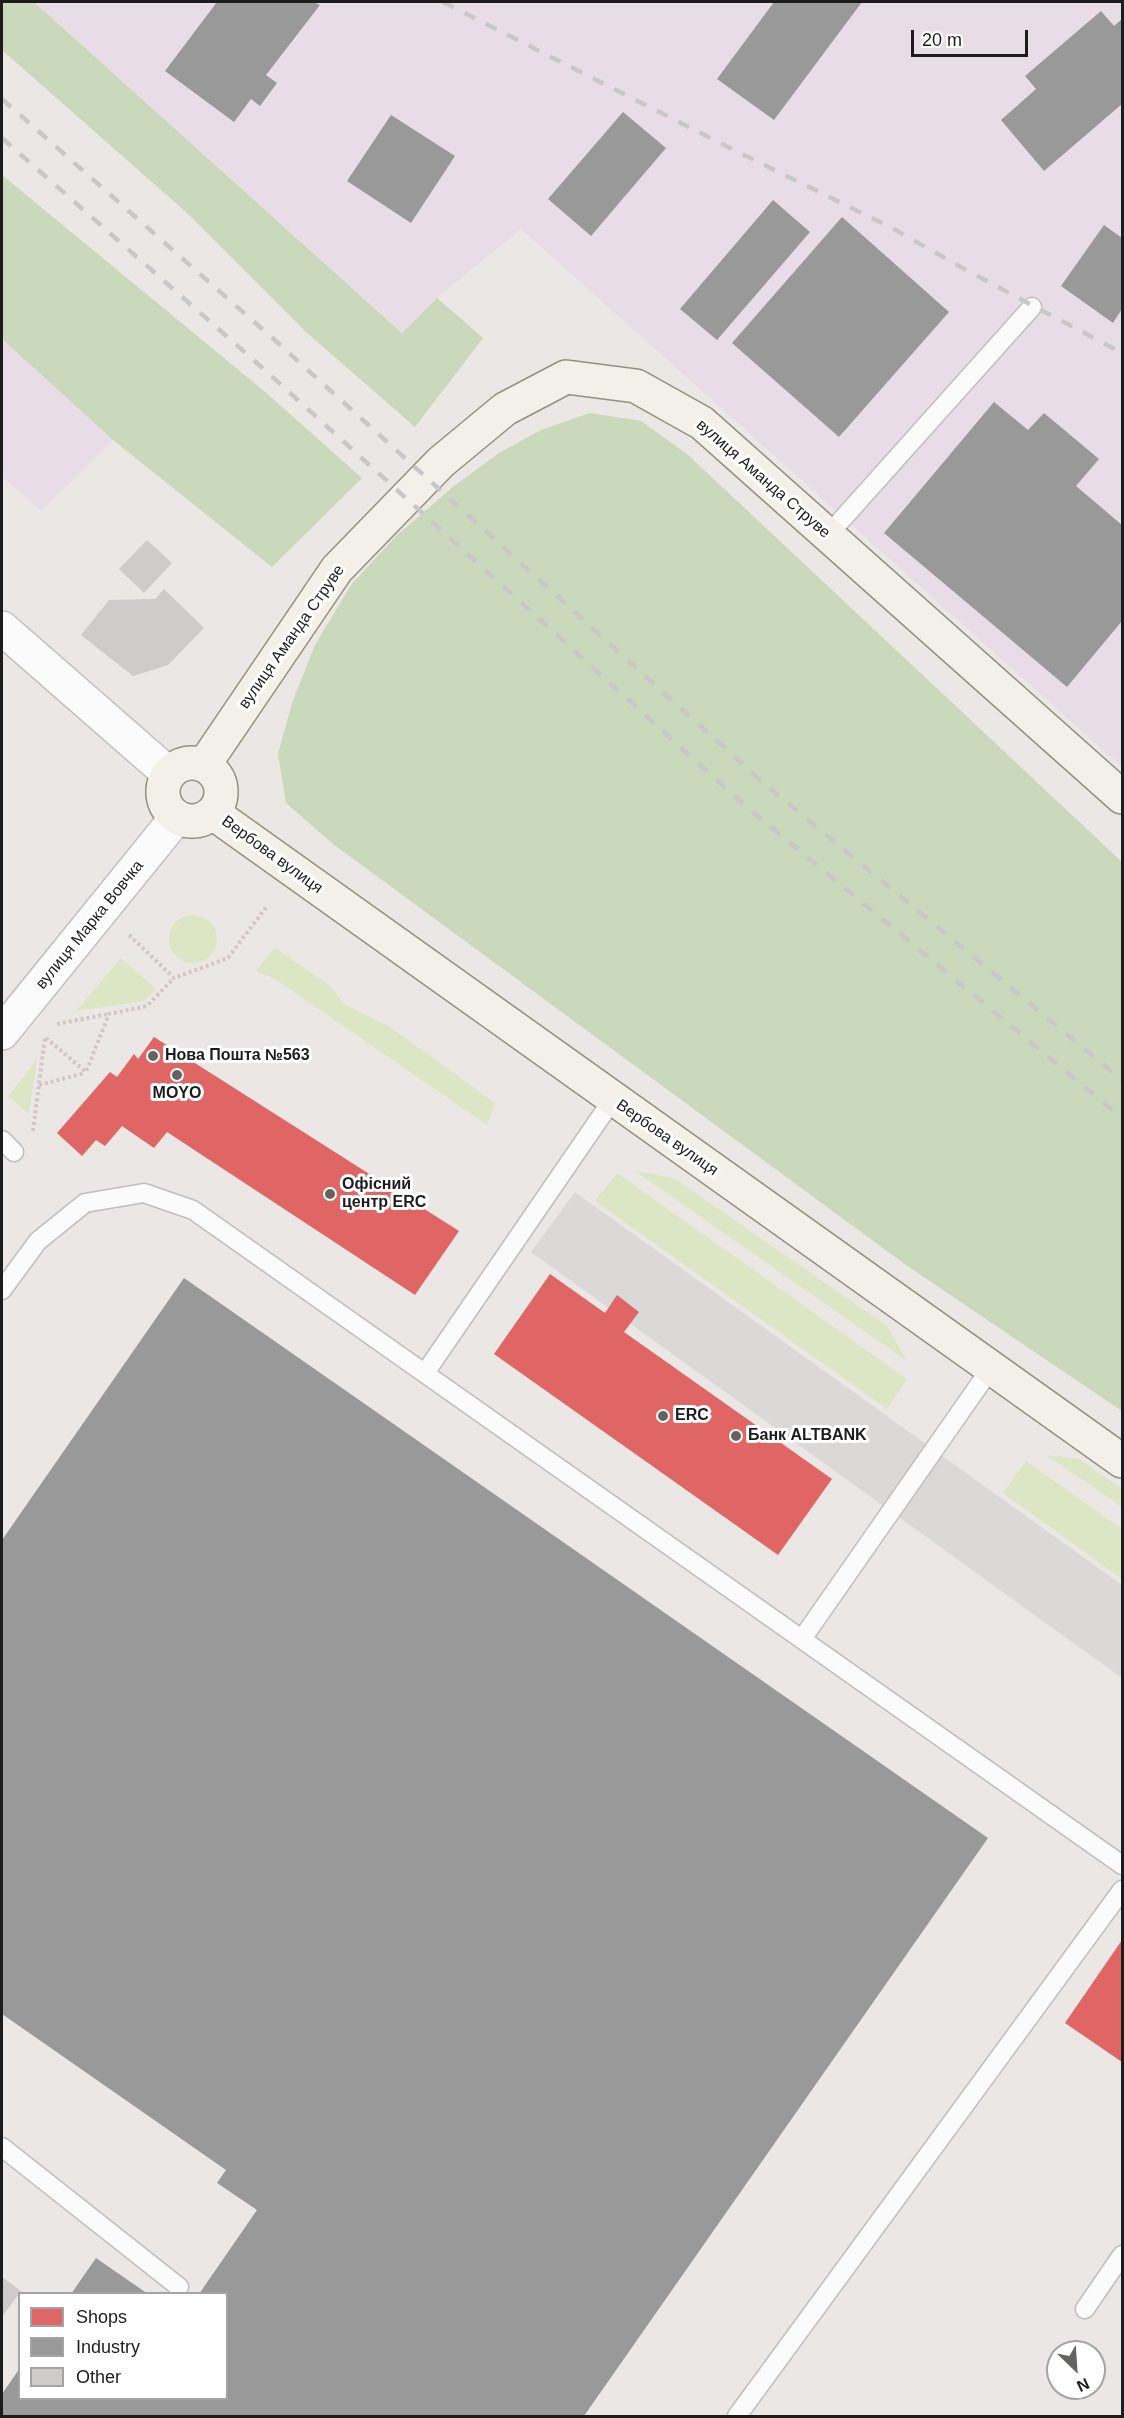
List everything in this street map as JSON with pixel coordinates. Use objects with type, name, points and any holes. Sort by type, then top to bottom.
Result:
[{"type":"main road","name":"вулиця Аманда Струве","points":[[204,765],[337,569],[441,462],[505,409],[566,377],[636,386],[702,423],[1122,797]]},
{"type":"main road","points":[[195,762],[204,765],[218,777],[222,786],[222,796],[213,813],[196,821],[177,817],[165,802],[164,783],[169,774],[185,764],[195,762]]},
{"type":"main road","name":"Вербова вулиця","points":[[213,813],[1122,1461]]},
{"type":"street","points":[[2,628],[169,774]]},
{"type":"street","name":"вулиця Марка Вовчка","points":[[2,1032],[177,817]]},
{"type":"lane","points":[[828,535],[1032,307]]},
{"type":"lane","points":[[425,1373],[613,1099]]},
{"type":"lane","points":[[2,1290],[38,1241],[85,1203],[144,1193],[193,1210],[1122,1865]]},
{"type":"lane","points":[[802,1639],[991,1368]]},
{"type":"lane","points":[[737,2416],[1122,1890]]},
{"type":"lane","points":[[2,2147],[179,2287]]},
{"type":"lane","points":[[1085,2309],[1122,2255]]},
{"type":"path","points":[[56,1024],[147,1006],[174,978],[228,958],[267,906]]},
{"type":"path","points":[[129,935],[174,978]]},
{"type":"path","points":[[86,1072],[109,1014]]},
{"type":"path","points":[[25,1125],[33,1132],[45,1037],[86,1072]]},
{"type":"path","points":[[39,1085],[86,1072]]},
{"type":"shaded area","points":[[34,2],[1122,2],[1122,767],[521,229],[437,298],[403,333]]},
{"type":"shaded area","points":[[2,339],[113,440],[41,511],[2,476]]},
{"type":"shaded area","points":[[575,1192],[1122,1585],[1122,1678],[531,1252]]},
{"type":"green space","points":[[2,2],[34,2],[402,333],[437,298],[483,338],[415,427],[306,332],[187,213],[2,50]]},
{"type":"green space","points":[[2,175],[264,391],[362,478],[272,567],[113,440],[2,339]]},
{"type":"green space","points":[[590,413],[641,421],[687,454],[1122,862],[1122,1411],[906,1265],[333,844],[286,803],[278,754],[292,703],[315,645],[351,585],[396,536],[454,486],[499,453],[541,430]]},
{"type":"green space","points":[[193,915],[210,922],[217,939],[210,956],[193,963],[176,956],[169,939],[176,922]]},
{"type":"green space","points":[[275,948],[329,985],[344,1004],[390,1027],[495,1103],[487,1125],[275,979],[256,971]]},
{"type":"green space","points":[[121,958],[156,989],[144,1001],[76,1011]]},
{"type":"green space","points":[[37,1060],[29,1114],[8,1096]]},
{"type":"green space","points":[[635,1171],[674,1178],[887,1326],[907,1361]]},
{"type":"green space","points":[[617,1173],[907,1379],[887,1409],[595,1201]]},
{"type":"green space","points":[[1046,1455],[1079,1459],[1122,1489],[1122,1507]]},
{"type":"green space","points":[[1026,1461],[1122,1529],[1122,1579],[1003,1493]]},
{"type":"building: Shops","name":"Офісний центр ERC","points":[[154,1037],[459,1231],[415,1295],[167,1132],[154,1148],[122,1126],[105,1146],[96,1140],[82,1156],[57,1133],[110,1072],[117,1077],[134,1054],[138,1059]]},
{"type":"building: Shops","name":"ERC","points":[[550,1274],[605,1313],[617,1295],[639,1312],[624,1332],[832,1479],[778,1555],[494,1354]]},
{"type":"building: Shops","points":[[1122,1940],[1122,2062],[1065,2023]]},
{"type":"building: Industry","points":[[217,2],[314,2],[320,5],[266,75],[277,83],[260,106],[251,99],[234,122],[165,71]]},
{"type":"building: Industry","points":[[774,2],[862,2],[774,120],[717,79]]},
{"type":"building: Industry","points":[[1101,11],[1114,26],[1122,19],[1122,104],[1044,171],[1001,120],[1036,89],[1025,76]]},
{"type":"building: Industry","points":[[623,112],[666,148],[591,236],[548,199]]},
{"type":"building: Industry","points":[[391,115],[455,156],[411,223],[347,181]]},
{"type":"building: Industry","points":[[773,200],[810,232],[717,340],[680,309]]},
{"type":"building: Industry","points":[[842,217],[949,312],[839,437],[732,343]]},
{"type":"building: Industry","points":[[1104,225],[1122,238],[1122,309],[1113,323],[1061,286]]},
{"type":"building: Industry","points":[[994,402],[1028,430],[1044,413],[1099,459],[1076,486],[1122,525],[1122,621],[1067,687],[884,533]]},
{"type":"building: Industry","points":[[184,1278],[988,1838],[584,2416],[2,2416],[2,2394],[18,2371],[18,2400],[228,2400],[228,2292],[200,2292],[257,2210],[217,2183],[226,2170],[2,2014],[2,1540]]},
{"type":"building: Industry","points":[[96,2258],[145,2292],[72,2292]]},
{"type":"building: Other","points":[[147,540],[172,563],[144,593],[119,569]]},
{"type":"building: Other","points":[[164,589],[204,628],[168,665],[133,676],[81,635],[109,600],[155,599]]},
{"type":"building: Other","points":[[2,2277],[21,2291],[18,2292],[2,2317]]},
{"type":"railway","points":[[443,2],[892,228],[1122,353]]},
{"type":"railway","points":[[2,99],[278,343],[760,780],[1122,1080]]},
{"type":"railway","points":[[2,138],[257,363],[741,802],[1122,1118]]},
{"type":"place","name":"Нова Пошта №563","points":[[153,1056]]},
{"type":"place","name":"MOYO","points":[[177,1075]]},
{"type":"place","name":"Офісний центр ERC","points":[[330,1194]]},
{"type":"place","name":"ERC","points":[[663,1416]]},
{"type":"place","name":"Банк ALTBANK","points":[[736,1436]]}]
